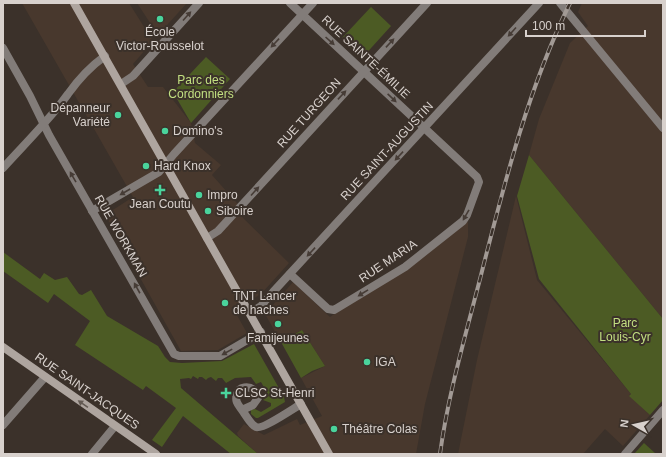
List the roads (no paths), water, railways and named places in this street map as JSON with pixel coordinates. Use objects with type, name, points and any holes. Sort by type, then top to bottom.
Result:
[{"type":"main road","points":[[74,3],[329,454]]},
{"type":"main road","name":"RUE SAINT-JACQUES","points":[[3,347],[156,454]]},
{"type":"street","points":[[121,84],[133,76],[199,3]]},
{"type":"street","name":"RUE SAINTE-ÉMILIE","points":[[290,3],[479,179]]},
{"type":"street","points":[[92,211],[159,172],[313,3]]},
{"type":"street","name":"RUE TURGEON","points":[[207,238],[218,231],[427,3]]},
{"type":"street","name":"RUE SAINT-AUGUSTIN","points":[[250,313],[261,306],[539,3]]},
{"type":"street","points":[[560,3],[663,128]]},
{"type":"street","name":"RUE WORKMAN","points":[[3,48],[92,211],[176,356],[220,356],[261,332]]},
{"type":"street","points":[[3,168],[44,124],[94,64],[105,56]]},
{"type":"street","name":"RUE MARIA","points":[[290,274],[328,310],[334,310],[405,267],[463,221],[469,211],[479,184],[479,179]]},
{"type":"street","points":[[3,425],[46,377]]},
{"type":"street","points":[[242,410],[254,426],[260,428],[301,404]]},
{"type":"street","points":[[625,454],[663,410]]},
{"type":"street","points":[[92,454],[115,426]]},
{"type":"railway","points":[[440,454],[443,432],[457,366],[518,139],[541,70],[570,3]]},
{"type":"place","name":"École Victor-Rousselot","points":[[160,19]]},
{"type":"place","name":"Dépanneur Variété","points":[[118,115]]},
{"type":"place","name":"Domino's","points":[[165,131]]},
{"type":"place","name":"Hard Knox","points":[[146,166]]},
{"type":"place","name":"Jean Coutu","points":[[160,190]]},
{"type":"place","name":"Impro","points":[[199,195]]},
{"type":"place","name":"Siboire","points":[[208,211]]},
{"type":"place","name":"TNT Lancer de haches","points":[[225,303]]},
{"type":"place","name":"Famijeunes","points":[[278,324]]},
{"type":"place","name":"IGA","points":[[367,362]]},
{"type":"place","name":"CLSC St-Henri","points":[[226,393]]},
{"type":"place","name":"Théâtre Colas","points":[[334,429]]},
{"type":"park label","name":"Parc des Cordonniers","points":[[201,87]]},
{"type":"park label","name":"Parc Louis-Cyr","points":[[625,330]]}]
